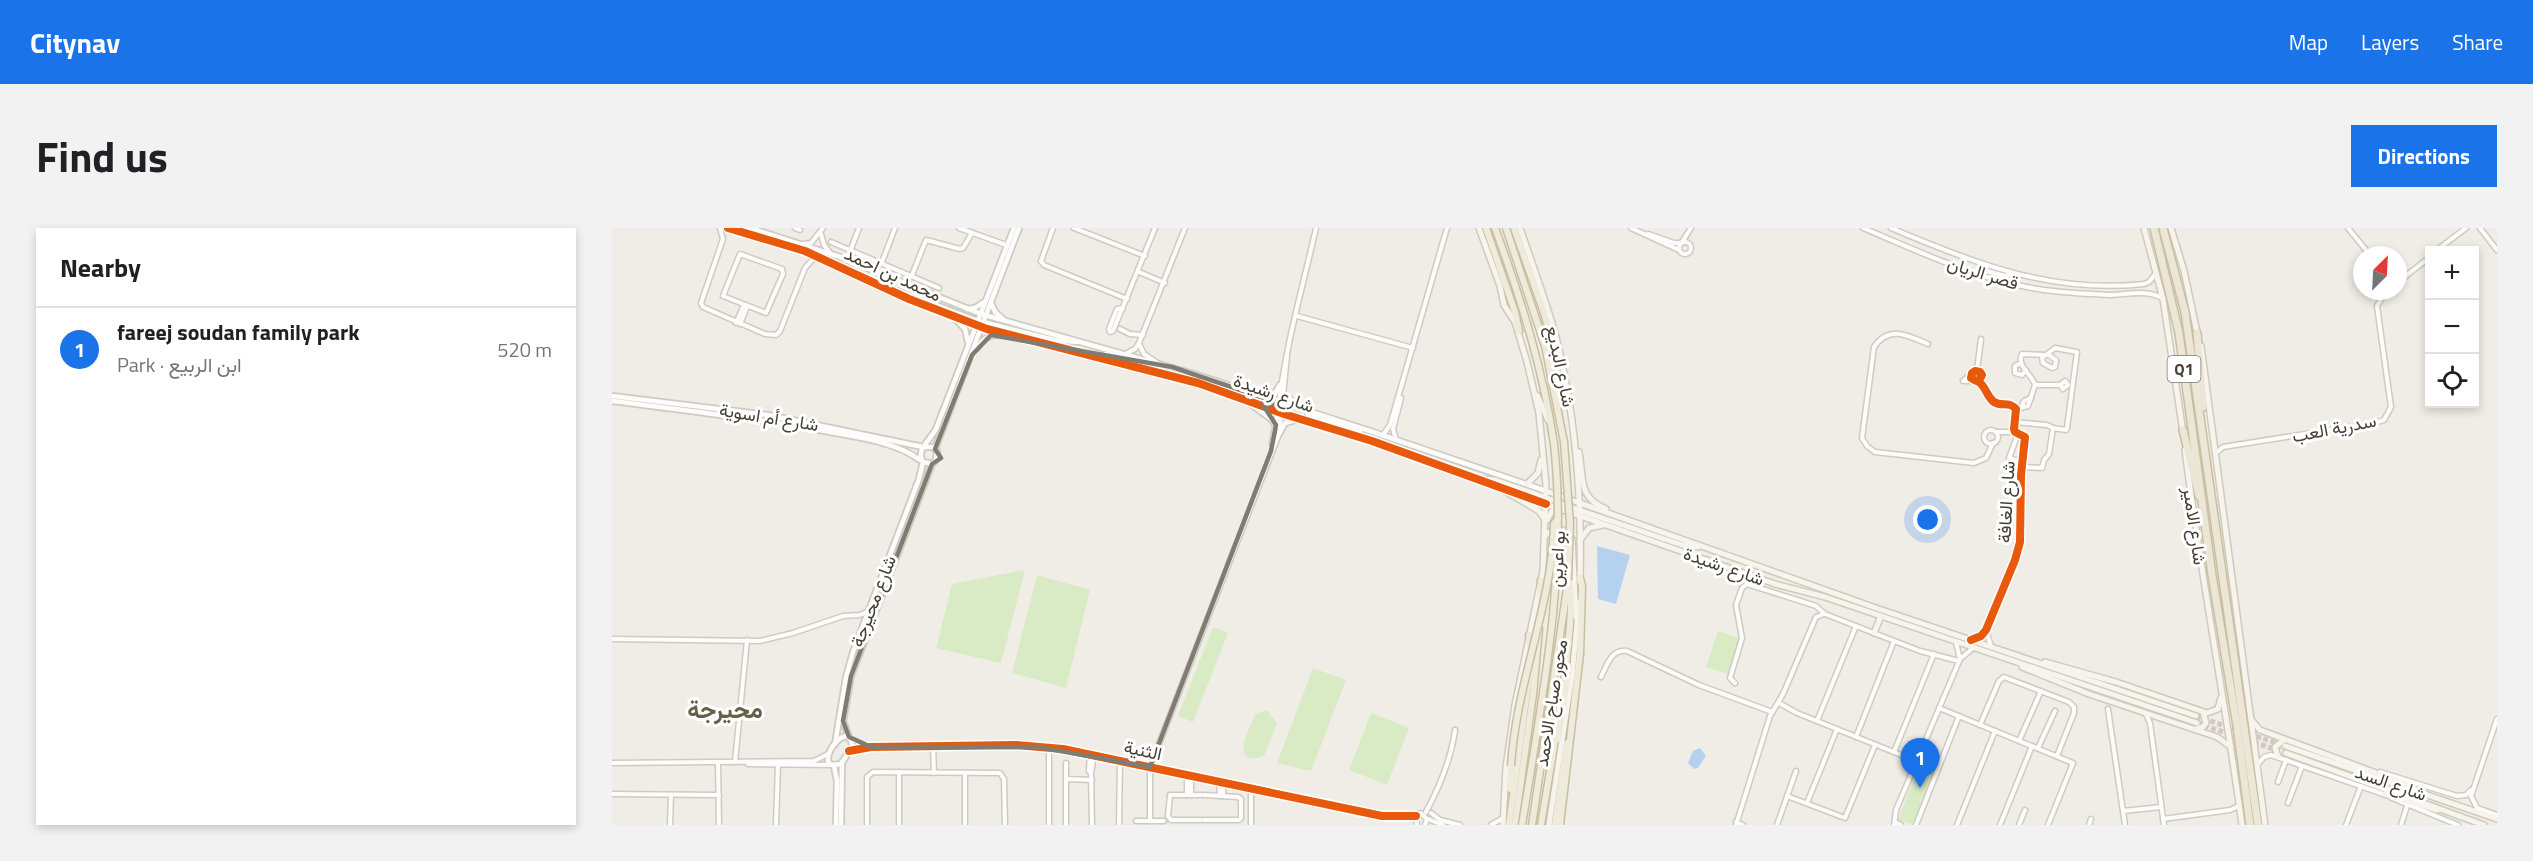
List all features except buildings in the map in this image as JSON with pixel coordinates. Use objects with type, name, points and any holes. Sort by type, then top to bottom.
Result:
[{"type":"highway","points":[[1486,228],[1513,304],[1519,331]]},
{"type":"highway","name":"بو اعرين","points":[[1495,228],[1536,350],[1545,390],[1554,444],[1559,518],[1556,596],[1522,825]]},
{"type":"highway","name":"بو اعرين","points":[[1506,228],[1545,346],[1564,441],[1570,523],[1568,580],[1572,591],[1570,611]]},
{"type":"highway","points":[[1514,228],[1557,357],[1561,363]]},
{"type":"highway","name":"شارع الامير","points":[[2154,228],[2180,333],[2212,575],[2236,719],[2250,825]]},
{"type":"highway","name":"شارع الامير","points":[[2163,228],[2185,312],[2258,825]]},
{"type":"highway","points":[[2197,333],[2204,445]]},
{"type":"highway","points":[[2182,430],[2205,512]]},
{"type":"highway","points":[[1509,825],[1511,766],[1520,700],[1547,593],[1554,524],[1559,518]]},
{"type":"highway","points":[[1560,825],[1581,633],[1580,578]]},
{"type":"highway","points":[[1515,825],[1537,651],[1541,580]]},
{"type":"highway","name":"محور صباح الاحمد","points":[[1532,825],[1568,580]]},
{"type":"highway","points":[[1543,825],[1569,667],[1570,611]]},
{"type":"highway","points":[[1543,825],[1570,611]]},
{"type":"highway","points":[[1509,825],[1531,665],[1529,635]]},
{"type":"highway","points":[[1555,825],[1573,707]]},
{"type":"main road","name":"شارع البديع","points":[[1479,228],[1500,285],[1504,305],[1519,331]]},
{"type":"main road","name":"شارع البديع","points":[[1520,228],[1551,321],[1561,363],[1576,446],[1579,509]]},
{"type":"main road","name":"شارع الامير","points":[[2144,228],[2163,299],[2204,590],[2232,748],[2242,825]]},
{"type":"main road","name":"شارع الامير","points":[[2171,228],[2184,271],[2204,362],[2214,455],[2265,825]]},
{"type":"main road","name":"بو اعرين","points":[[1503,825],[1509,744],[1541,580],[1546,522],[1543,447],[1534,391],[1519,331]]},
{"type":"main road","points":[[1534,391],[1549,425],[1559,496],[1563,504]]},
{"type":"main road","points":[[1576,446],[1580,455],[1584,489],[1590,499],[1599,506],[1669,535]]},
{"type":"main road","points":[[1527,484],[1538,473],[1543,447]]},
{"type":"main road","points":[[1474,479],[1495,480],[1687,546],[1704,547]]},
{"type":"main road","points":[[1500,488],[1539,510],[1546,522],[1556,508],[1568,504],[1578,484]]},
{"type":"main road","name":"شارع رشيدة","points":[[1546,498],[1559,496],[1571,500],[1579,509],[1605,525],[1775,584],[1825,597],[2197,723]]},
{"type":"main road","name":"شارع رشيدة","points":[[1546,498],[1556,508],[1579,509],[1669,535],[2196,716]]},
{"type":"main road","name":"بو اعرين","points":[[1550,825],[1578,622],[1579,509]]},
{"type":"main road","points":[[1580,542],[1589,528],[1605,525]]},
{"type":"main road","points":[[1545,536],[1552,530],[1560,529],[1568,532],[1572,539],[1575,610],[1578,622]]},
{"type":"main road","points":[[1874,633],[1881,616]]},
{"type":"main road","points":[[2025,658],[2109,680],[2212,713],[2220,707],[2220,678]]},
{"type":"main road","points":[[2010,660],[2064,684],[2222,739],[2232,748]]},
{"type":"main road","points":[[2191,729],[2204,725],[2206,718],[2203,712]]},
{"type":"main road","points":[[2251,720],[2260,730],[2286,746]]},
{"type":"main road","points":[[2277,757],[2275,752],[2277,744],[2374,772],[2448,802]]},
{"type":"main road","name":"شارع السد","points":[[2286,746],[2497,817]]},
{"type":"main road","name":"شارع السد","points":[[2286,746],[2482,824]]},
{"type":"main road","points":[[2384,794],[2482,824]]},
{"type":"main road","points":[[2414,809],[2428,807]]},
{"type":"street","points":[[720,228],[723,239],[701,303],[705,310],[765,334],[776,335],[780,331],[805,268],[812,260],[821,257]]},
{"type":"street","name":"محمد بن احمد","points":[[728,228],[768,238],[821,257],[951,316],[977,323]]},
{"type":"street","name":"محمد بن احمد","points":[[750,228],[832,254],[981,314]]},
{"type":"street","points":[[803,244],[812,243],[823,228]]},
{"type":"street","points":[[851,249],[859,228]]},
{"type":"street","points":[[882,262],[896,228]]},
{"type":"street","points":[[959,228],[1006,245]]},
{"type":"street","points":[[1014,228],[1006,245],[989,302],[986,319],[935,449],[937,457],[932,464],[921,461],[919,454],[936,429],[977,323],[989,302],[1019,228]]},
{"type":"street","points":[[1053,228],[1042,253],[1041,261],[1044,265],[1127,299]]},
{"type":"street","points":[[1074,228],[1144,256]]},
{"type":"street","points":[[1124,308],[1117,309],[1109,332],[1113,331],[1124,308],[1155,228]]},
{"type":"street","points":[[1126,353],[1135,350],[1143,335],[1185,228]]},
{"type":"street","points":[[1279,434],[1280,385],[1316,228]]},
{"type":"street","points":[[1383,435],[1389,428],[1404,380],[1447,228]]},
{"type":"street","name":"قصر الريان","points":[[1863,228],[1962,269],[2108,286],[2144,284],[2153,278],[2156,269]]},
{"type":"street","name":"قصر الريان","points":[[1890,228],[1987,272],[2053,291],[2109,295],[2150,293],[2163,299]]},
{"type":"street","points":[[2348,228],[2363,246]]},
{"type":"street","points":[[2442,246],[2465,228]]},
{"type":"street","points":[[1632,229],[1674,243],[1689,244]]},
{"type":"street","points":[[1632,229],[1682,253],[1688,253],[1691,249],[1690,230]]},
{"type":"street","points":[[2480,229],[2497,250]]},
{"type":"street","points":[[1679,250],[1690,230]]},
{"type":"street","points":[[821,233],[824,244],[832,254]]},
{"type":"street","points":[[912,275],[926,240],[961,249],[972,233]]},
{"type":"street","points":[[831,242],[939,288]]},
{"type":"street","points":[[740,254],[781,268],[783,273],[767,313],[745,306],[722,295],[740,254]]},
{"type":"street","points":[[2407,275],[2425,261]]},
{"type":"street","points":[[1138,272],[1165,283]]},
{"type":"street","points":[[882,286],[977,323],[986,319],[1054,339],[1083,342]]},
{"type":"street","points":[[2108,286],[2111,291],[2109,295]]},
{"type":"street","name":"سدرية العب","points":[[2223,447],[2374,423],[2387,416],[2390,402],[2376,306],[2380,300]]},
{"type":"street","points":[[965,309],[975,308],[989,302]]},
{"type":"street","points":[[989,302],[997,316],[1008,323]]},
{"type":"street","points":[[738,323],[745,306]]},
{"type":"street","name":"شارع رشيدة","points":[[981,314],[986,319],[1126,353],[1172,367],[1266,398],[1304,420],[1372,441],[1500,488],[1546,498]]},
{"type":"street","points":[[951,316],[965,329],[967,348]]},
{"type":"street","points":[[1297,316],[1413,348]]},
{"type":"street","name":"شارع رشيدة","points":[[977,323],[982,328],[1014,338],[1100,357],[1244,399],[1383,435],[1527,484],[1546,498]]},
{"type":"street","points":[[1120,329],[1130,334],[1143,335]]},
{"type":"street","points":[[1928,344],[1908,336],[1890,333],[1880,338],[1874,347],[1862,438],[1867,446],[1875,452],[1974,463],[1986,458],[1993,443],[1997,440],[1996,432]]},
{"type":"street","points":[[972,355],[991,335],[1014,338]]},
{"type":"street","points":[[1977,370],[1981,339]]},
{"type":"street","points":[[1139,343],[1141,351],[1155,362]]},
{"type":"street","points":[[1972,373],[1995,403],[2009,404],[2019,409],[2027,407],[2035,385],[2021,363],[2022,354],[2047,355],[2056,348],[2077,352],[2067,428],[2062,430],[2047,425],[2014,422]]},
{"type":"street","points":[[1100,357],[1105,354],[1166,368],[1172,367]]},
{"type":"street","points":[[1271,451],[1284,394],[1287,356]]},
{"type":"street","points":[[2021,363],[2015,366],[2015,373],[2022,375],[2026,370]]},
{"type":"street","points":[[1977,370],[1982,375],[1976,381],[1963,381],[1972,373],[1977,370]]},
{"type":"street","points":[[1396,440],[1393,429],[1404,380]]},
{"type":"street","points":[[1266,398],[1274,395],[1280,385]]},
{"type":"street","points":[[2035,385],[2060,385]]},
{"type":"street","points":[[1211,388],[1223,388],[1280,408],[1357,430],[1373,432]]},
{"type":"street","points":[[1284,394],[1297,406],[1332,420]]},
{"type":"street","name":"شارع أم اسوية","points":[[612,396],[768,415],[924,447]]},
{"type":"street","points":[[1244,399],[1276,425]]},
{"type":"street","name":"شارع أم اسوية","points":[[612,401],[771,421],[856,437],[907,451],[921,461]]},
{"type":"street","name":"شارع الغافة","points":[[1986,630],[2015,560],[2020,542],[2025,437],[2016,433],[2014,422],[2019,409]]},
{"type":"street","points":[[1150,821],[1150,767],[1271,451],[1288,421],[1304,420]]},
{"type":"street","points":[[1993,443],[1987,442],[1984,435],[1989,430],[2016,433],[2009,458],[2022,465],[2042,468],[2049,454],[2053,428]]},
{"type":"street","points":[[2213,443],[2223,447],[2214,455]]},
{"type":"street","points":[[924,447],[935,449]]},
{"type":"street","name":"شارع محيرجة","points":[[849,751],[852,744],[844,724],[851,676],[870,610],[919,479],[921,461]]},
{"type":"street","name":"شارع محيرجة","points":[[835,744],[846,677],[932,464]]},
{"type":"street","points":[[1735,683],[1730,678],[1742,638],[1735,609],[1743,586],[1750,584],[1816,606],[1825,614],[1894,641],[1960,660]]},
{"type":"street","points":[[612,639],[760,641],[870,610]]},
{"type":"street","points":[[1743,825],[1736,824],[1772,712],[1779,703],[1816,617],[1825,614]]},
{"type":"street","points":[[855,615],[868,622]]},
{"type":"street","points":[[1818,721],[1856,626]]},
{"type":"street","points":[[1971,640],[1981,636],[1986,630]]},
{"type":"street","points":[[1986,630],[1987,639],[1992,647]]},
{"type":"street","points":[[735,762],[747,640]]},
{"type":"street","points":[[1856,736],[1894,641]]},
{"type":"street","points":[[1956,642],[1960,660]]},
{"type":"street","points":[[1901,825],[1894,824],[1896,810],[1916,761],[1960,660],[1974,648]]},
{"type":"street","points":[[1601,677],[1612,655],[1620,650],[1627,651],[1699,685],[1772,712]]},
{"type":"street","points":[[1894,752],[1934,654]]},
{"type":"street","points":[[1980,725],[2001,679],[2007,677],[2069,702],[2074,707],[2074,713],[2057,756]]},
{"type":"street","points":[[2019,741],[2041,691]]},
{"type":"street","points":[[1779,703],[1916,761]]},
{"type":"street","points":[[1939,708],[2073,762],[2048,825]]},
{"type":"street","points":[[2108,709],[2125,825]]},
{"type":"street","points":[[2038,748],[2055,711]]},
{"type":"street","points":[[2145,712],[2150,723],[2164,825]]},
{"type":"street","points":[[1916,825],[1959,716]]},
{"type":"street","points":[[2150,723],[2157,717]]},
{"type":"street","points":[[2497,719],[2471,796],[2475,806],[2497,817]]},
{"type":"street","points":[[1807,804],[1837,729]]},
{"type":"street","points":[[1426,825],[1427,813],[1448,763],[1455,730]]},
{"type":"street","points":[[1957,825],[1995,731]]},
{"type":"street","points":[[836,825],[837,782],[833,766],[827,759],[840,737],[849,738]]},
{"type":"street","name":"الثنية","points":[[849,738],[871,747]]},
{"type":"street","name":"الثنية","points":[[849,751],[871,747],[933,746],[1016,745],[1049,748],[1092,754],[1382,816],[1406,818],[1427,813]]},
{"type":"street","points":[[1787,796],[1841,818],[1846,817],[1875,745]]},
{"type":"street","points":[[933,746],[934,772]]},
{"type":"street","points":[[2000,825],[2032,746]]},
{"type":"street","points":[[1049,748],[1049,825]]},
{"type":"street","points":[[841,825],[842,762],[849,751]]},
{"type":"street","points":[[612,763],[814,761],[829,754]]},
{"type":"street","points":[[1092,754],[1089,771],[1092,780],[1092,825]]},
{"type":"street","points":[[2257,766],[2267,756],[2277,757]]},
{"type":"street","name":"شارع السد","points":[[2277,757],[2384,794],[2414,809],[2458,825]]},
{"type":"street","points":[[1119,825],[1120,760]]},
{"type":"street","points":[[2278,782],[2286,760]]},
{"type":"street","points":[[718,762],[719,825]]},
{"type":"street","points":[[735,762],[833,766],[842,762]]},
{"type":"street","points":[[776,825],[778,764]]},
{"type":"street","points":[[1066,764],[1066,825]]},
{"type":"street","points":[[2288,803],[2302,766]]},
{"type":"street","points":[[1777,825],[1796,771]]},
{"type":"street","points":[[867,825],[867,777],[873,772],[1002,775],[1005,825]]},
{"type":"street","points":[[899,772],[899,825]]},
{"type":"street","points":[[2374,772],[2393,775],[2460,797],[2468,794],[2474,784]]},
{"type":"street","points":[[965,773],[965,825]]},
{"type":"street","points":[[1189,775],[1189,795]]},
{"type":"street","points":[[1066,779],[1092,780]]},
{"type":"street","points":[[1221,782],[1221,796]]},
{"type":"street","points":[[2346,825],[2361,786]]},
{"type":"street","points":[[1251,788],[1251,825]]},
{"type":"street","points":[[612,794],[719,795]]},
{"type":"street","points":[[670,825],[671,795]]},
{"type":"street","points":[[1189,795],[1240,798],[1240,819],[1171,820],[1168,818],[1169,796],[1189,795]]},
{"type":"street","points":[[2163,819],[2230,810],[2240,805]]},
{"type":"street","points":[[2401,825],[2408,806]]},
{"type":"street","points":[[2123,811],[2161,807]]},
{"type":"street","points":[[2019,825],[2025,810]]},
{"type":"street","points":[[2230,810],[2241,814]]},
{"type":"street","points":[[1427,813],[1440,820],[1460,825]]},
{"type":"street","points":[[1416,816],[1416,824]]},
{"type":"street","points":[[1485,825],[1492,825],[1504,817]]},
{"type":"street","name":"الثنية","points":[[1406,818],[1416,824]]},
{"type":"street","points":[[1427,819],[1443,825]]},
{"type":"street","points":[[2089,825],[2091,819]]},
{"type":"street","points":[[1137,821],[1164,821]]},
{"type":"highlighted area","points":[[991,335],[1172,367],[1279,403],[1263,405],[1276,425],[1271,451],[1150,767],[1038,747],[871,747],[849,737],[843,721],[851,676],[932,464],[941,458],[935,449],[972,355]]},
{"type":"green space","points":[[1025,570],[1001,663],[936,648],[952,584]]},
{"type":"green space","points":[[1037,575],[1090,590],[1066,688],[1012,673]]},
{"type":"green space","points":[[1213,627],[1228,633],[1193,722],[1178,716]]},
{"type":"green space","points":[[1718,631],[1739,638],[1728,674],[1706,667]]},
{"type":"green space","points":[[1313,668],[1346,680],[1311,771],[1277,763]]},
{"type":"green space","points":[[1267,710],[1277,723],[1264,756],[1247,757],[1244,746],[1255,714]]},
{"type":"green space","points":[[1371,713],[1409,728],[1387,785],[1349,770]]},
{"type":"green space","points":[[1925,750],[1943,757],[1916,825],[1898,820]]},
{"type":"water","points":[[1597,546],[1630,555],[1616,604],[1598,599]]},
{"type":"water","points":[[1700,748],[1706,756],[1698,768],[1694,769],[1688,763],[1693,751]]},
{"type":"tunnel","points":[[2196,716],[2240,731]]},
{"type":"tunnel","points":[[2197,723],[2286,753]]},
{"type":"tunnel","points":[[2249,734],[2280,744]]},
{"type":"cycle path","points":[[728,228],[805,251],[909,299],[987,329],[1198,383],[1287,415],[1372,441],[1546,504]]},
{"type":"cycle path","points":[[1971,640],[1981,636],[1986,630],[2015,560],[2020,542],[2021,475],[2025,437],[2015,432],[2014,429],[2016,409],[2011,405],[1992,400],[1981,384],[1971,378],[1975,371],[1982,375],[1979,381]]},
{"type":"cycle path","points":[[849,751],[871,747],[1016,745],[1063,749],[1382,816],[1416,816]]},
{"type":"place","name":"fareej soudan family park","points":[[1920,788]]},
{"type":"district","name":"محيرجة","points":[[725,709]]}]
